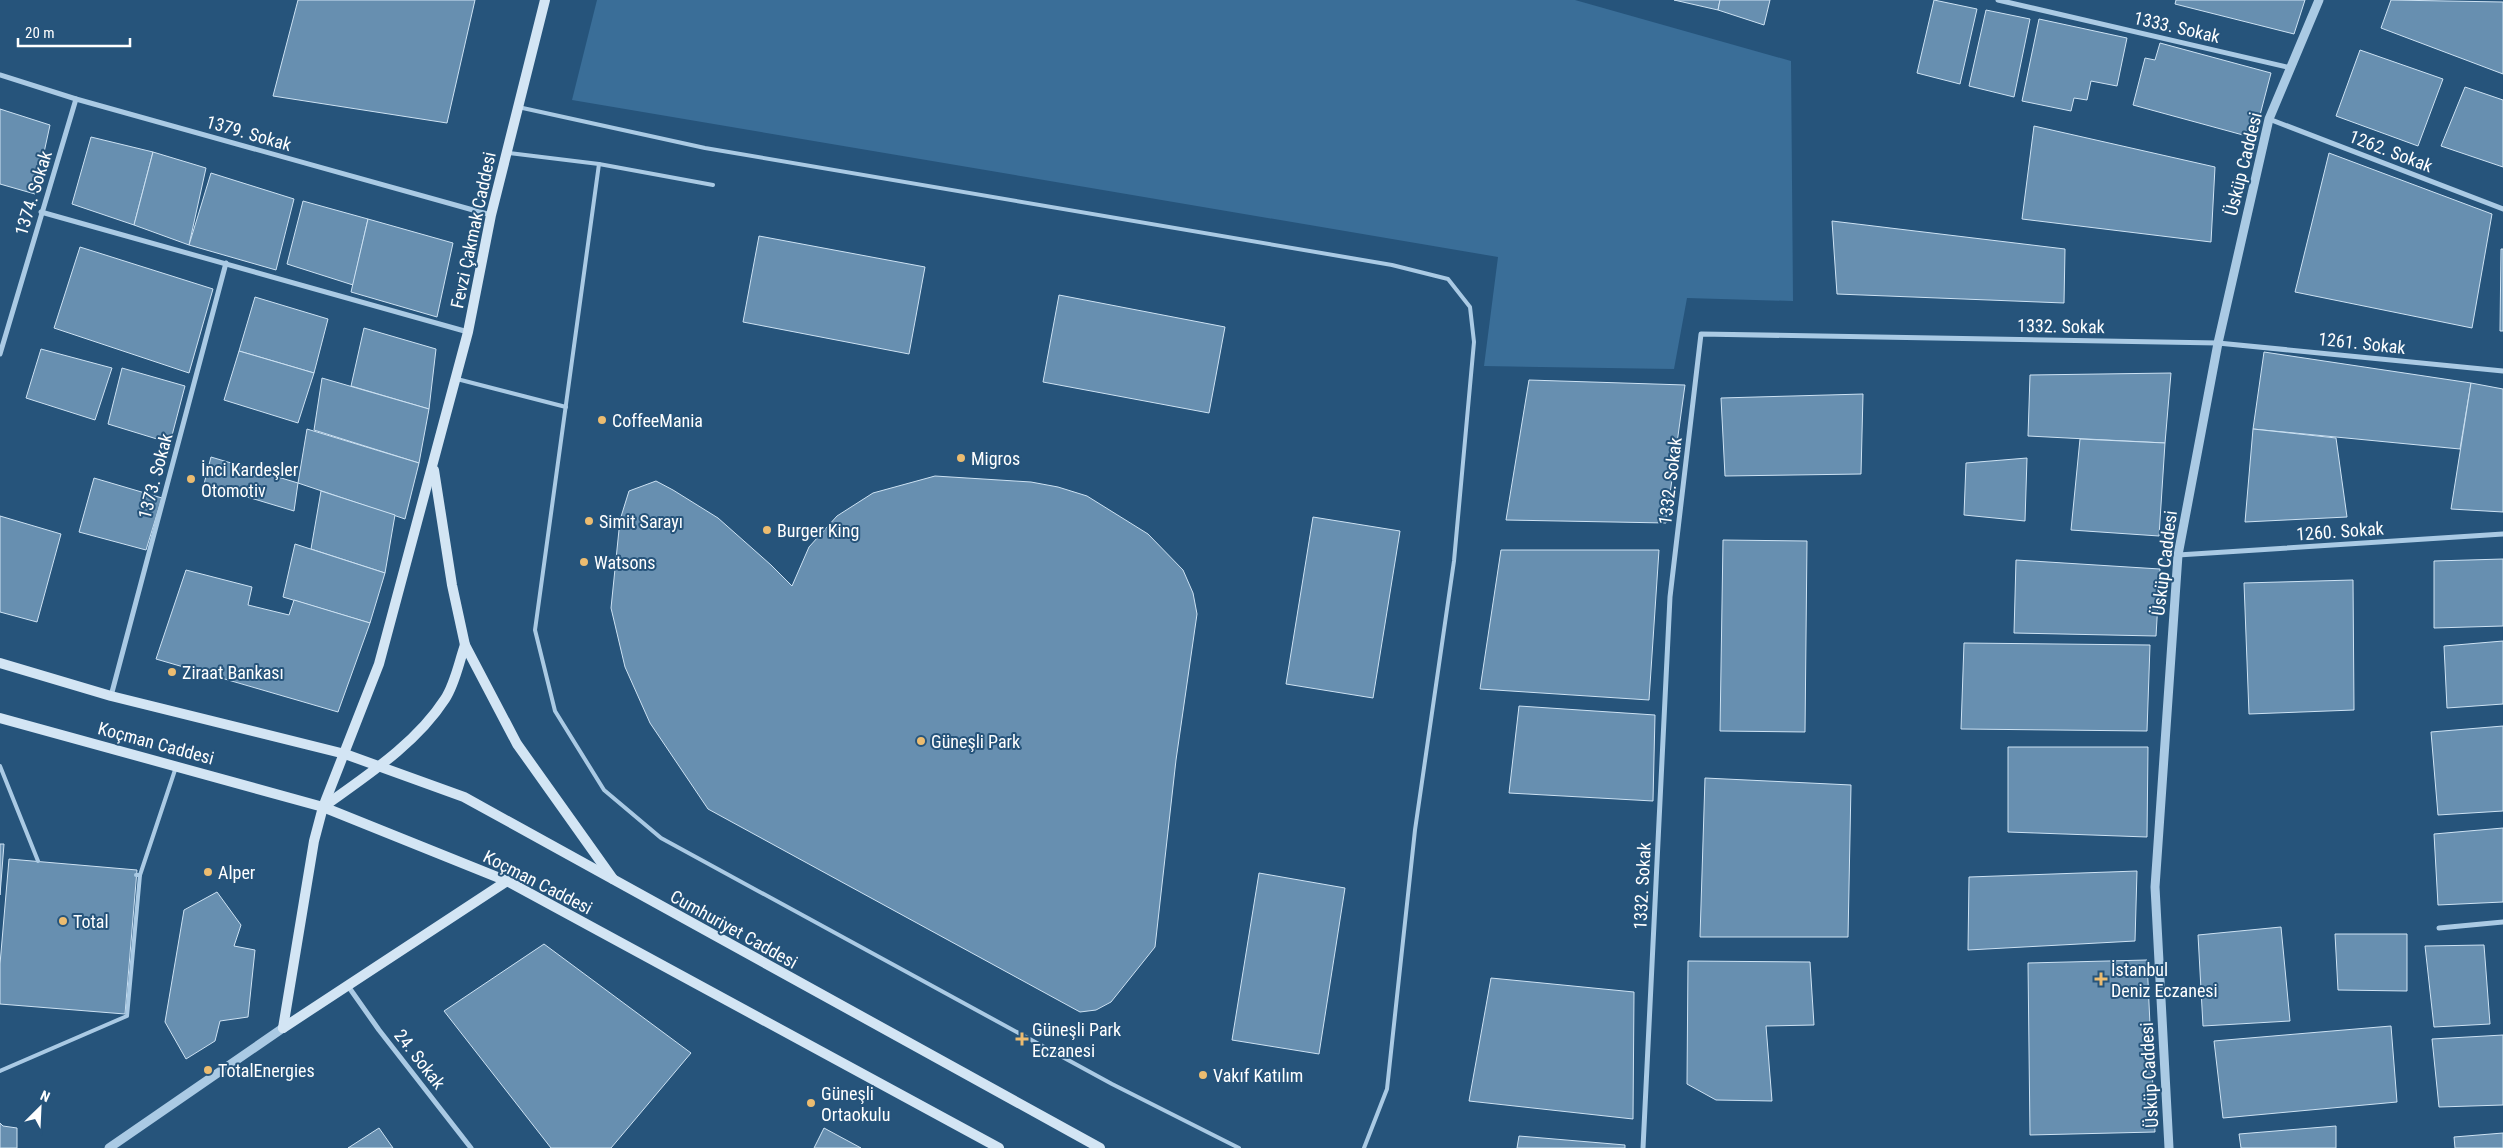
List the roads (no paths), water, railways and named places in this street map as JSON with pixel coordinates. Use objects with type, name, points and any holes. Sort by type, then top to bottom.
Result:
[{"type":"main road","name":"Fevzi Çakmak Caddesi","points":[[283,1028],[314,841],[323,807],[379,664],[468,332],[491,215],[545,0]]},
{"type":"main road","points":[[433,466],[452,585],[465,645],[517,744],[614,881]]},
{"type":"main road","points":[[323,807],[379,767],[418,732],[446,698],[465,645]]},
{"type":"main road","name":"Koçman Caddesi","points":[[0,663],[111,696],[345,754]]},
{"type":"main road","name":"Koçman Caddesi","points":[[0,718],[323,807],[507,880],[999,1148]]},
{"type":"main road","name":"Cumhuriyet Caddesi","points":[[345,754],[464,797],[1100,1148]]},
{"type":"main road","points":[[283,1028],[507,880]]},
{"type":"street","name":"1333. Sokak","points":[[1998,0],[2291,68]]},
{"type":"street","name":"Üsküp Caddesi","points":[[2169,1148],[2155,886],[2178,554],[2218,343],[2270,119],[2319,0]]},
{"type":"street","name":"1379. Sokak","points":[[0,75],[76,99],[491,215]]},
{"type":"street","name":"1374. Sokak","points":[[0,354],[76,99]]},
{"type":"street","name":"1262. Sokak","points":[[2270,119],[2503,209]]},
{"type":"street","points":[[42,212],[468,332]]},
{"type":"street","name":"1373. Sokak","points":[[111,696],[226,263]]},
{"type":"street","name":"1332. Sokak","points":[[1642,1148],[1670,597],[1701,334],[2218,343]]},
{"type":"street","name":"1261. Sokak","points":[[2218,343],[2503,371]]},
{"type":"street","name":"1260. Sokak","points":[[2178,554],[2503,534]]},
{"type":"street","points":[[2438,928],[2503,922]]},
{"type":"street","name":"24. Sokak","points":[[348,986],[379,1030],[471,1148]]},
{"type":"street","points":[[109,1148],[283,1028]]},
{"type":"lane","points":[[518,107],[705,148],[1382,264],[1448,279],[1470,307],[1474,342],[1455,551],[1415,830],[1387,1088],[1364,1148]]},
{"type":"lane","points":[[507,153],[599,164],[713,185]]},
{"type":"lane","points":[[599,164],[535,630],[555,711],[604,790],[661,838],[1095,1075],[1239,1148]]},
{"type":"lane","points":[[456,379],[566,407]]},
{"type":"lane","points":[[0,1071],[127,1016],[138,875],[176,765]]},
{"type":"lane","points":[[0,766],[38,862]]},
{"type":"place","name":"CoffeeMania","points":[[602,420]]},
{"type":"place","name":"Migros","points":[[961,458]]},
{"type":"place","name":"İnci Kardeşler Otomotiv","points":[[191,479]]},
{"type":"place","name":"Simit Sarayı","points":[[589,521]]},
{"type":"place","name":"Burger King","points":[[767,530]]},
{"type":"place","name":"Watsons","points":[[584,562]]},
{"type":"place","name":"Ziraat Bankası","points":[[172,672]]},
{"type":"place","name":"Güneşli Park","points":[[921,741]]},
{"type":"place","name":"Alper","points":[[208,872]]},
{"type":"place","name":"Total","points":[[63,921]]},
{"type":"place","name":"İstanbul Deniz Eczanesi","points":[[2101,979]]},
{"type":"place","name":"Güneşli Park Eczanesi","points":[[1022,1039]]},
{"type":"place","name":"TotalEnergies","points":[[208,1070]]},
{"type":"place","name":"Vakıf Katılım","points":[[1203,1075]]},
{"type":"place","name":"Güneşli Ortaokulu","points":[[811,1103]]}]
